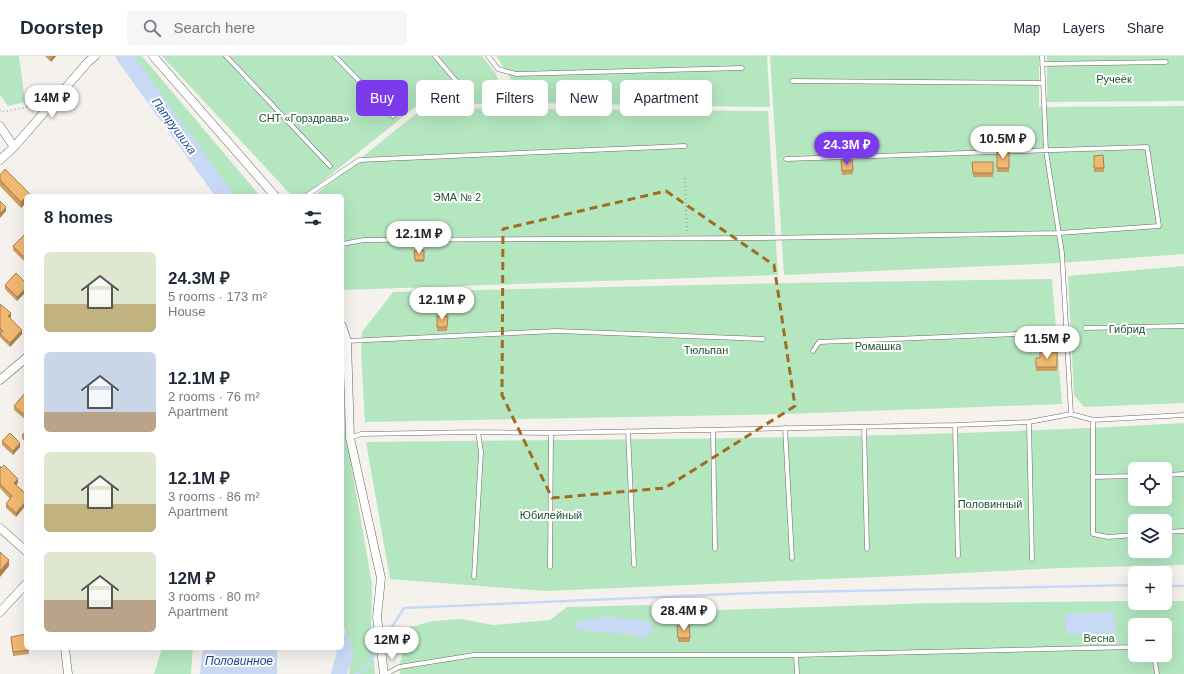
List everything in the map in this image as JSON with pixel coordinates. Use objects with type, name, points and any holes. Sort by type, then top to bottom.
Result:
[{"type":"street","points":[[0,160],[14,147],[88,62],[95,56]]},
{"type":"street","points":[[153,56],[273,194]]},
{"type":"street","points":[[0,126],[14,147]]},
{"type":"street","points":[[344,332],[347,341],[350,438],[381,578],[377,617],[385,674]]},
{"type":"street","points":[[0,380],[24,360]]},
{"type":"street","points":[[0,528],[24,549]]},
{"type":"street","points":[[0,612],[24,586]]},
{"type":"street","points":[[66,650],[68,674]]},
{"type":"lane","points":[[226,56],[330,166]]},
{"type":"lane","points":[[335,56],[358,80]]},
{"type":"lane","points":[[435,56],[455,80]]},
{"type":"lane","points":[[488,56],[498,69],[516,74],[742,68]]},
{"type":"lane","points":[[1042,56],[1046,151],[1062,253],[1071,414]]},
{"type":"lane","points":[[1042,64],[1166,62]]},
{"type":"lane","points":[[792,81],[1042,83]]},
{"type":"lane","points":[[309,194],[359,160],[684,146]]},
{"type":"lane","points":[[344,244],[364,240],[761,238],[1059,233],[1159,226],[1147,147],[786,159]]},
{"type":"lane","points":[[1085,328],[1184,326]]},
{"type":"lane","points":[[347,341],[557,331],[763,339]]},
{"type":"lane","points":[[813,351],[819,342],[1066,332]]},
{"type":"lane","points":[[350,438],[361,434],[478,432],[551,433],[956,425],[1029,422],[1071,414],[1093,420],[1184,415]]},
{"type":"lane","points":[[1093,420],[1094,534],[1108,537],[1128,536]]},
{"type":"lane","points":[[1029,422],[1032,559]]},
{"type":"lane","points":[[956,425],[958,556]]},
{"type":"lane","points":[[864,427],[867,549]]},
{"type":"lane","points":[[785,428],[792,558]]},
{"type":"lane","points":[[713,430],[715,549]]},
{"type":"lane","points":[[628,431],[634,565]]},
{"type":"lane","points":[[474,577],[481,452],[478,432]]},
{"type":"lane","points":[[550,568],[551,433]]},
{"type":"lane","points":[[1172,475],[1184,474]]},
{"type":"lane","points":[[1093,477],[1128,476]]},
{"type":"lane","points":[[1172,531],[1184,530]]},
{"type":"lane","points":[[385,674],[399,667],[474,655],[796,655],[1128,647]]},
{"type":"lane","points":[[796,655],[797,674]]},
{"type":"lane","points":[[1155,662],[1157,674]]},
{"type":"path","points":[[0,110],[1,112],[32,106]]},
{"type":"path","points":[[685,178],[687,238]]},
{"type":"highlighted area","points":[[666,191],[774,265],[795,406],[665,488],[552,498],[502,395],[503,229]]},
{"type":"green space","points":[[0,56],[19,56],[25,102],[8,106],[0,95]]},
{"type":"green space","points":[[128,56],[142,56],[258,194],[230,194]]},
{"type":"green space","name":"СНТ «Горздрава»","points":[[162,56],[482,56],[496,74],[498,80],[482,80],[482,104],[474,104],[474,80],[416,80],[416,106],[408,113],[408,80],[356,80],[356,116],[404,116],[306,194],[290,194]]},
{"type":"green space","points":[[496,56],[767,56],[770,107],[712,106],[712,80],[620,80],[620,105],[612,104],[612,80],[556,80],[556,103],[548,103],[548,80],[512,80]]},
{"type":"green space","points":[[770,56],[1039,56],[1039,107],[1184,106],[1184,254],[1059,263],[784,275]]},
{"type":"green space","name":"Ручеёк","points":[[1047,56],[1184,56],[1184,101],[1047,102]]},
{"type":"green space","name":"ЭМА № 2","points":[[474,108],[482,109],[482,116],[548,116],[548,109],[556,109],[556,116],[612,116],[612,110],[620,110],[620,116],[712,116],[712,111],[768,111],[778,275],[344,290],[344,194],[316,194],[416,114],[416,116],[474,116]]},
{"type":"green space","name":"Гибрид","points":[[1184,266],[1184,403],[1084,407],[1074,395],[1068,276]]},
{"type":"green space","name":"Тюльпан","points":[[1052,279],[1062,404],[787,414],[365,422],[361,352],[362,332],[393,292],[787,283]]},
{"type":"green space","points":[[344,401],[347,441],[372,584],[371,630],[375,674],[349,674],[350,667],[344,625]]},
{"type":"green space","name":"Юбилейный","points":[[1184,423],[1184,565],[1061,568],[546,591],[390,579],[366,442],[673,439],[980,432]]},
{"type":"green space","name":"Весна","points":[[1128,601],[1128,610],[1172,610],[1172,601],[1184,601],[1184,674],[400,674],[399,667],[410,627],[433,621],[461,619],[493,625],[550,620],[567,607],[650,605],[661,612],[935,603]]},
{"type":"green space","points":[[161,650],[193,650],[191,674],[154,674]]},
{"type":"water","points":[[1114,612],[1117,633],[1066,634],[1065,614]]},
{"type":"water","points":[[607,616],[652,622],[652,633],[643,638],[627,634],[574,630],[577,622]]},
{"type":"water","name":"Половинное","points":[[203,650],[277,650],[277,674],[200,674]]},
{"type":"building","points":[[1009,151],[1009,168],[997,168],[997,152]]},
{"type":"building","points":[[1103,155],[1104,168],[1094,168],[1094,156]]},
{"type":"building","points":[[852,160],[853,170],[842,171],[841,161]]},
{"type":"building","points":[[972,162],[993,162],[993,173],[973,173]]},
{"type":"building","points":[[5,169],[30,194],[24,194],[24,199],[21,202],[0,180],[0,175]]},
{"type":"building","points":[[0,201],[6,207],[0,214]]},
{"type":"building","points":[[24,235],[24,257],[13,246]]},
{"type":"building","points":[[424,250],[424,260],[415,260],[414,251]]},
{"type":"building","points":[[16,273],[24,281],[24,290],[17,297],[5,285]]},
{"type":"building","points":[[0,304],[11,313],[8,316],[22,330],[10,343],[0,334],[3,331],[0,328]]},
{"type":"building","points":[[437,316],[448,316],[447,327],[437,327]]},
{"type":"building","points":[[1040,352],[1057,352],[1057,367],[1036,367],[1036,358],[1040,358]]},
{"type":"building","points":[[24,394],[24,414],[14,406]]},
{"type":"building","points":[[10,433],[20,443],[13,451],[2,441]]},
{"type":"building","points":[[4,465],[18,479],[14,483],[24,492],[24,503],[16,513],[6,504],[12,496],[0,484],[0,466],[1,468]]},
{"type":"building","points":[[0,552],[9,560],[0,571]]},
{"type":"building","points":[[689,625],[690,638],[678,638],[677,626]]},
{"type":"building","points":[[24,634],[24,650],[29,650],[13,652],[11,637]]},
{"type":"waterway","name":"Патрушиха","points":[[124,56],[224,194]]},
{"type":"waterway","points":[[383,641],[404,608],[753,593],[1128,585]]},
{"type":"waterway","points":[[1172,586],[1184,586]]},
{"type":"waterway","points":[[355,674],[365,670],[379,647]]},
{"type":"waterway","name":"Патрушиха","points":[[339,674],[345,653],[344,649]]},
{"type":"park label","name":"Ромашка","points":[[878,346]]},
{"type":"park label","name":"Половинный","points":[[990,504]]}]
